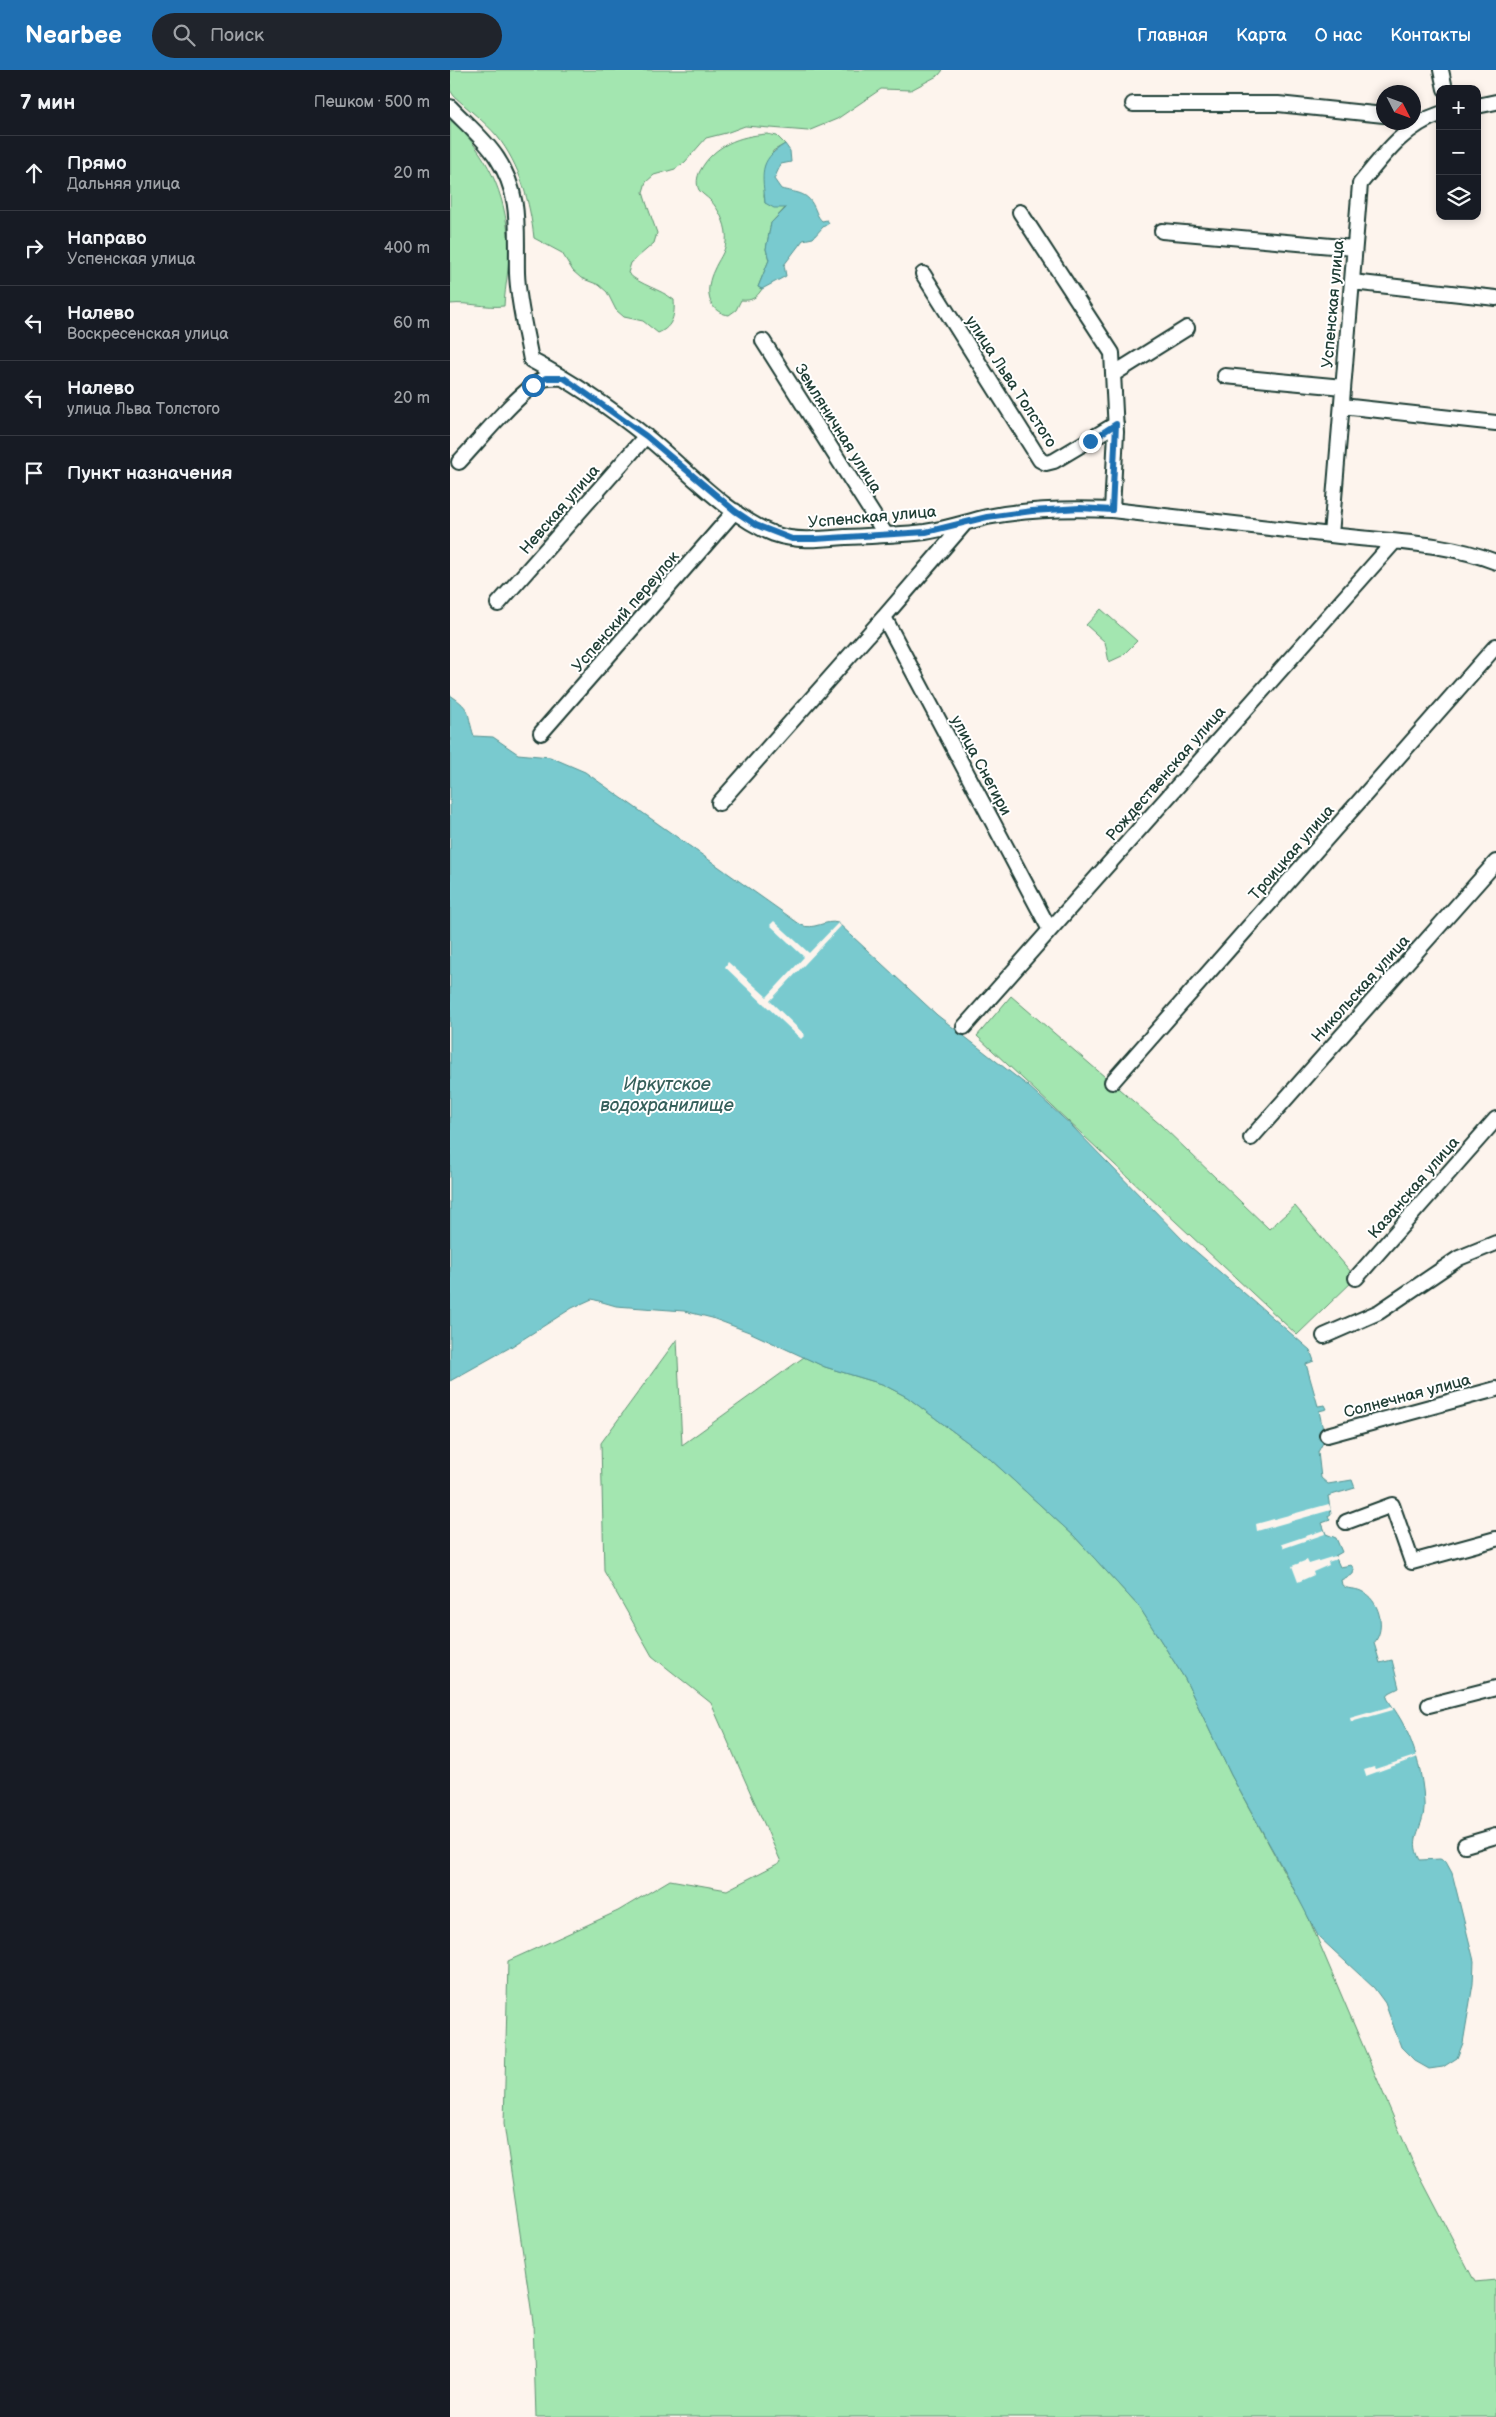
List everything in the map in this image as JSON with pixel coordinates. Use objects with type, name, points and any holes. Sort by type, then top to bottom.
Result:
[{"type":"street","points":[[1441,70],[1444,85]]},
{"type":"street","points":[[1481,105],[1496,102]]},
{"type":"street","points":[[1133,104],[1278,104],[1376,114]]},
{"type":"street","name":"Успенская улица","points":[[450,107],[482,138],[508,178],[518,219],[517,274],[531,360],[564,378],[646,436],[735,511],[756,525],[792,539],[886,535],[926,532],[1032,511],[1080,508],[1394,542],[1435,544],[1470,552],[1496,562]]},
{"type":"street","name":"Успенская улица","points":[[1421,118],[1436,115]]},
{"type":"street","name":"Успенская улица","points":[[1331,535],[1360,184],[1407,130]]},
{"type":"street","points":[[1020,212],[1112,353],[1115,373],[1116,424],[1112,510]]},
{"type":"street","points":[[1162,231],[1354,248]]},
{"type":"street","name":"улица Льва Толстого","points":[[923,274],[1040,460],[1046,463],[1054,461],[1116,424]]},
{"type":"street","points":[[1352,282],[1496,298]]},
{"type":"street","points":[[1115,373],[1187,328]]},
{"type":"street","name":"Земляничная улица","points":[[763,341],[886,535]]},
{"type":"street","points":[[1225,376],[1343,387]]},
{"type":"street","points":[[459,462],[520,396],[533,385],[546,378],[564,378]]},
{"type":"street","points":[[1342,406],[1496,423]]},
{"type":"street","name":"Невская улица","points":[[498,604],[646,436]]},
{"type":"street","name":"Успенский переулок","points":[[541,733],[735,511]]},
{"type":"street","points":[[719,803],[965,523]]},
{"type":"street","name":"Рождественская улица","points":[[964,1027],[1394,542]]},
{"type":"street","name":"улица Снегири","points":[[884,617],[1050,930]]},
{"type":"street","name":"Троицкая улица","points":[[1112,1082],[1496,646]]},
{"type":"street","name":"Никольская улица","points":[[1251,1138],[1496,862]]},
{"type":"street","name":"Казанская улица","points":[[1356,1278],[1496,1119]]},
{"type":"street","points":[[1324,1336],[1379,1312],[1459,1258],[1496,1243]]},
{"type":"street","name":"Солнечная улица","points":[[1327,1435],[1496,1389]]},
{"type":"street","points":[[1346,1522],[1392,1505],[1412,1562],[1496,1539]]},
{"type":"street","points":[[1429,1705],[1496,1688]]},
{"type":"street","points":[[1465,1844],[1496,1836]]},
{"type":"green space","points":[[450,70],[943,70],[939,75],[911,90],[881,89],[837,119],[808,131],[745,126],[706,138],[685,162],[675,169],[654,175],[646,182],[643,192],[657,233],[654,243],[631,263],[628,273],[674,300],[672,320],[667,327],[658,333],[643,321],[624,317],[616,310],[607,292],[599,285],[581,278],[573,271],[562,253],[534,238],[527,198],[512,159],[497,136],[454,96],[450,90]]},
{"type":"green space","points":[[450,118],[475,146],[499,191],[507,225],[509,244],[504,306],[450,304]]},
{"type":"green space","points":[[767,134],[777,136],[785,144],[773,151],[764,195],[765,203],[786,207],[771,223],[766,249],[769,260],[758,287],[762,289],[753,298],[741,300],[736,310],[729,315],[721,313],[716,309],[712,304],[709,291],[711,277],[725,246],[724,225],[714,204],[699,190],[697,185],[698,178],[706,162],[720,148],[747,137]]},
{"type":"green space","points":[[1101,609],[1137,641],[1122,656],[1109,662],[1105,642],[1086,625]]},
{"type":"green space","points":[[1011,996],[1162,1126],[1269,1229],[1295,1206],[1356,1278],[1297,1335],[977,1036]]},
{"type":"green space","points":[[677,1339],[682,1445],[804,1357],[825,1367],[882,1384],[907,1397],[990,1459],[1074,1536],[1140,1608],[1185,1679],[1231,1775],[1306,1912],[1413,2163],[1475,2282],[1496,2280],[1496,2417],[536,2417],[533,2322],[504,2124],[508,1961],[618,1911],[670,1880],[727,1890],[781,1862],[711,1703],[652,1656],[604,1571],[601,1443]]},
{"type":"water","points":[[785,144],[790,151],[791,162],[781,164],[774,179],[781,189],[804,195],[808,198],[820,219],[822,221],[827,220],[829,223],[813,238],[803,240],[784,265],[786,276],[762,289],[758,287],[769,260],[766,249],[771,223],[786,208],[774,208],[765,203],[764,169],[770,156]]},
{"type":"water","name":"Иркутское водохранилище","points":[[450,695],[466,708],[474,736],[493,737],[518,754],[550,757],[585,772],[801,925],[810,927],[829,922],[838,923],[937,1015],[1028,1086],[1071,1125],[1184,1241],[1310,1350],[1314,1361],[1306,1364],[1318,1406],[1325,1405],[1327,1409],[1319,1411],[1325,1439],[1318,1452],[1321,1478],[1328,1484],[1352,1480],[1355,1488],[1328,1496],[1331,1514],[1328,1516],[1330,1520],[1322,1523],[1326,1534],[1336,1538],[1342,1552],[1335,1556],[1340,1567],[1351,1565],[1354,1569],[1353,1574],[1341,1580],[1342,1585],[1367,1595],[1372,1600],[1379,1614],[1380,1630],[1374,1643],[1380,1663],[1392,1660],[1399,1688],[1389,1693],[1387,1698],[1406,1729],[1417,1760],[1422,1782],[1424,1811],[1416,1838],[1417,1852],[1420,1860],[1440,1859],[1446,1862],[1452,1873],[1474,1961],[1473,1984],[1463,2043],[1457,2058],[1443,2067],[1429,2069],[1415,2061],[1401,2047],[1385,2003],[1374,1988],[1318,1936],[1231,1775],[1185,1679],[1140,1608],[1074,1536],[990,1459],[907,1397],[882,1384],[825,1367],[749,1332],[712,1318],[684,1311],[616,1306],[592,1299],[572,1308],[509,1348],[450,1381]]},
{"type":"pier","points":[[774,921],[809,953],[838,923],[841,926],[770,1001],[805,1035],[801,1039],[725,967],[728,962],[767,997],[804,957],[770,925]]},
{"type":"pier","points":[[1329,1504],[1331,1510],[1257,1531],[1256,1524]]},
{"type":"pier","points":[[1324,1530],[1325,1534],[1284,1548],[1282,1544]]},
{"type":"pier","points":[[1335,1556],[1337,1559],[1328,1562],[1329,1565],[1313,1572],[1314,1575],[1298,1582],[1292,1566],[1307,1560],[1309,1564]]},
{"type":"pier","points":[[1392,1706],[1393,1710],[1351,1722],[1350,1718]]},
{"type":"pier","points":[[1418,1755],[1418,1757],[1366,1776],[1364,1770],[1374,1767],[1375,1769]]},
{"type":"route","points":[[533,385],[546,378],[564,378],[646,436],[735,511],[774,534],[792,539],[926,532],[987,517],[1032,511],[1080,508],[1112,510],[1116,424],[1090,441]]}]
